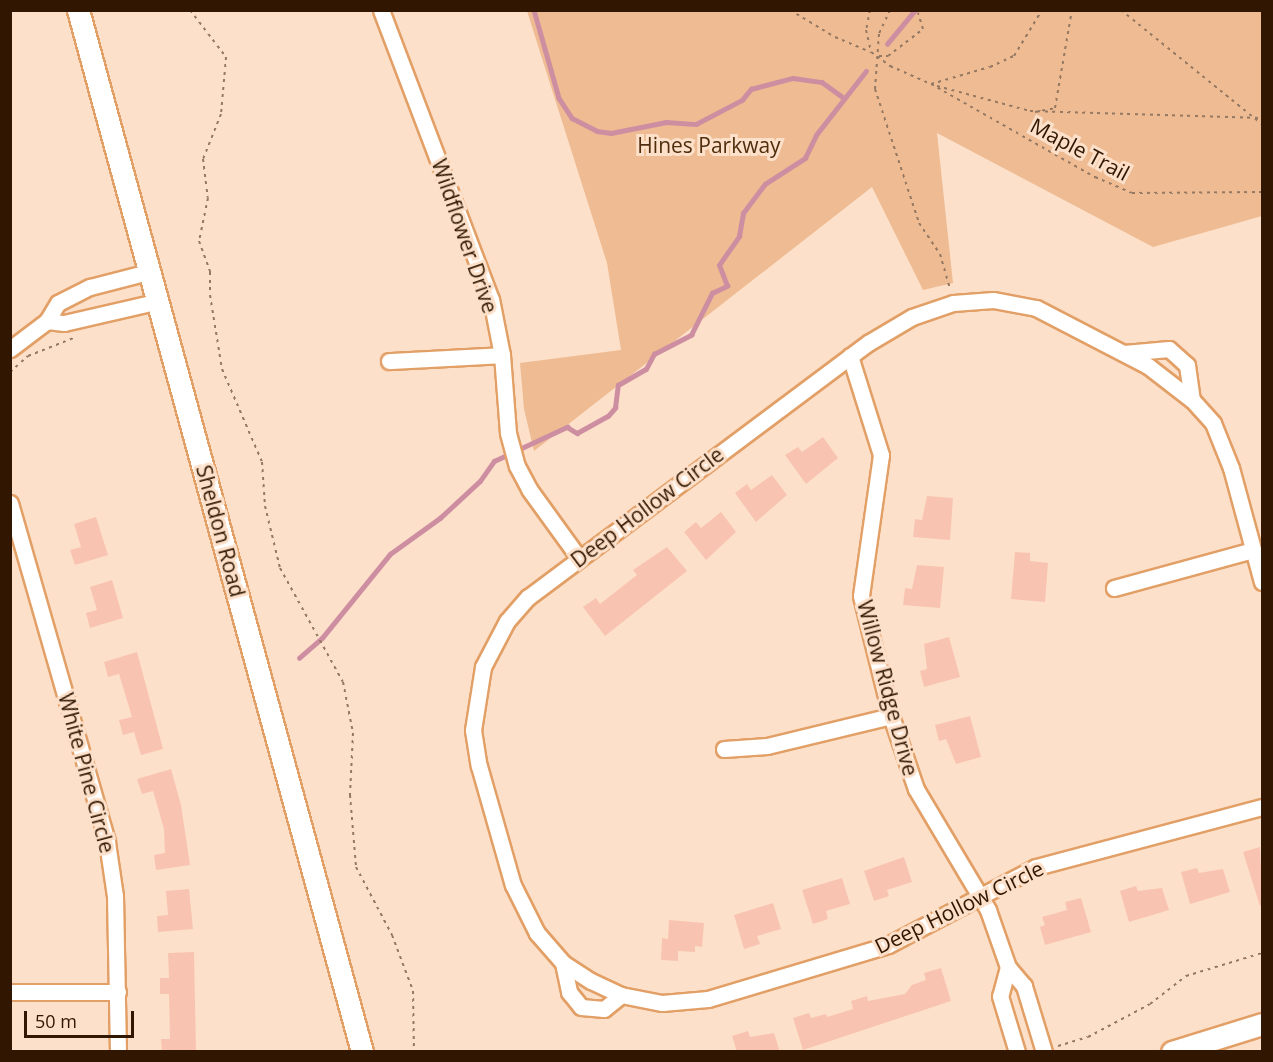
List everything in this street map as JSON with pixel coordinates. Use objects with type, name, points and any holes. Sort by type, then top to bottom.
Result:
[{"type":"main road","name":"Sheldon Road","points":[[78,10],[152,271],[362,1052]]},
{"type":"main road","points":[[1172,1052],[1263,1024]]},
{"type":"street","name":"Wildflower Drive","points":[[381,10],[491,298],[502,356],[508,433],[518,466],[529,489],[579,558]]},
{"type":"street","points":[[10,349],[47,321],[58,303],[90,287],[152,271]]},
{"type":"street","name":"Deep Hollow Circle","points":[[1263,582],[1213,423],[1192,400],[1148,366],[1036,308],[993,300],[953,303],[912,317],[850,356],[528,597],[507,621],[483,667],[474,709],[479,766],[513,885],[533,927],[563,963],[621,995],[662,1003],[717,997],[888,945],[978,895],[1036,867],[1263,807]]},
{"type":"street","points":[[47,321],[64,323],[159,301]]},
{"type":"street","points":[[1124,353],[1169,349],[1187,365],[1192,400]]},
{"type":"street","points":[[389,361],[502,356]]},
{"type":"street","name":"Willow Ridge Drive","points":[[850,356],[881,455],[861,596],[891,716],[916,789],[978,895],[1008,967],[1024,986],[1043,1051]]},
{"type":"street","name":"White Pine Circle","points":[[10,503],[107,842],[115,896],[118,1052]]},
{"type":"street","points":[[1114,588],[1253,550]]},
{"type":"street","points":[[724,749],[767,746],[891,716]]},
{"type":"street","name":"Deep Hollow Circle","points":[[563,963],[569,992],[581,1007],[604,1009],[621,995]]},
{"type":"street","points":[[1008,967],[1000,996],[1017,1052]]},
{"type":"street","points":[[10,992],[118,992]]},
{"type":"path","points":[[190,10],[226,57],[221,114],[203,159],[208,198],[199,241],[210,272],[215,334],[222,369],[262,462],[265,506],[277,559],[304,605],[343,682],[352,733],[350,795],[356,867],[392,935],[412,991],[414,1052]]},
{"type":"path","points":[[790,10],[835,37],[879,56],[890,66],[931,84],[1030,111],[1263,118]]},
{"type":"path","points":[[870,10],[866,30],[871,52]]},
{"type":"path","points":[[890,10],[876,48],[879,56],[875,89],[919,223],[940,254],[953,303]]},
{"type":"path","points":[[931,84],[1014,56],[1042,10]]},
{"type":"path","points":[[1030,111],[1055,108],[1072,10]]},
{"type":"path","points":[[1121,10],[1263,124]]},
{"type":"path","points":[[879,56],[888,56],[923,29],[918,13]]},
{"type":"path","name":"Maple Trail","points":[[931,84],[1095,177],[1132,193],[1263,192]]},
{"type":"path","points":[[10,372],[28,356],[85,334]]},
{"type":"path","points":[[1043,1051],[1109,1026],[1150,1004],[1186,976],[1263,953]]},
{"type":"green space","name":"Hines Parkway","points":[[527,11],[1262,11],[1262,216],[1153,247],[937,133],[953,283],[923,290],[872,187],[534,451],[524,409],[520,363],[621,350],[607,263]]},
{"type":"building","points":[[823,437],[838,458],[806,484],[785,455],[798,447],[802,452]]},
{"type":"building","points":[[772,475],[787,495],[756,522],[735,493],[747,484],[751,490]]},
{"type":"building","points":[[927,496],[953,498],[950,540],[913,537],[915,519],[922,520]]},
{"type":"building","points":[[721,512],[736,532],[706,560],[684,532],[696,522],[701,528]]},
{"type":"building","points":[[96,517],[108,555],[75,565],[70,550],[81,547],[74,524]]},
{"type":"building","points":[[667,547],[687,571],[605,636],[583,607],[596,598],[600,604],[637,575],[633,570]]},
{"type":"building","points":[[1015,552],[1030,553],[1030,561],[1048,563],[1045,602],[1011,599]]},
{"type":"building","points":[[917,565],[944,567],[940,608],[903,605],[905,588],[912,589]]},
{"type":"building","points":[[112,580],[123,618],[90,628],[86,613],[97,610],[90,587]]},
{"type":"building","points":[[949,637],[960,677],[924,687],[920,671],[927,669],[924,644]]},
{"type":"building","points":[[137,652],[163,749],[141,755],[134,732],[123,735],[119,720],[132,717],[119,674],[108,677],[104,662]]},
{"type":"building","points":[[970,716],[981,757],[956,764],[946,739],[939,741],[935,725]]},
{"type":"building","points":[[171,769],[181,805],[190,865],[156,870],[154,855],[165,853],[164,829],[153,791],[142,794],[137,779]]},
{"type":"building","points":[[1260,847],[1263,906],[1260,906],[1243,852]]},
{"type":"building","points":[[904,857],[912,882],[887,890],[889,896],[874,901],[864,871]]},
{"type":"building","points":[[1197,868],[1199,873],[1223,869],[1230,892],[1190,904],[1181,872]]},
{"type":"building","points":[[842,878],[850,904],[826,911],[828,919],[813,924],[802,890]]},
{"type":"building","points":[[1136,886],[1138,891],[1162,888],[1169,910],[1129,922],[1120,891]]},
{"type":"building","points":[[189,889],[193,929],[158,932],[157,916],[168,915],[166,891]]},
{"type":"building","points":[[1081,898],[1091,932],[1045,945],[1040,927],[1045,925],[1042,917],[1067,910],[1065,902]]},
{"type":"building","points":[[773,903],[781,929],[757,936],[760,944],[744,949],[734,915]]},
{"type":"building","points":[[669,920],[704,923],[702,947],[695,946],[695,952],[678,951],[678,961],[661,960],[662,938],[668,939]]},
{"type":"building","points":[[194,952],[196,1052],[162,1052],[161,1039],[170,1039],[169,994],[160,994],[160,978],[169,978],[168,953]]},
{"type":"building","points":[[941,968],[951,1001],[803,1050],[793,1018],[809,1013],[811,1018],[826,1014],[827,1017],[853,1009],[851,1001],[867,996],[868,1001],[905,994],[912,985],[926,980],[924,973]]},
{"type":"building","points":[[748,1031],[750,1037],[774,1033],[780,1052],[737,1052],[732,1036]]},
{"type":"waterway","points":[[534,10],[559,98],[572,118],[597,131],[611,133],[666,122],[696,124],[742,100],[751,89],[793,78],[822,82],[844,98]]},
{"type":"waterway","points":[[887,44],[915,10]]},
{"type":"waterway","points":[[299,658],[322,638],[390,554],[440,518],[480,481],[494,461],[567,427],[577,433],[608,416],[615,408],[618,385],[646,369],[654,354],[691,335],[712,293],[727,286],[719,265],[739,236],[743,213],[765,184],[805,158],[816,135],[866,71]]}]
